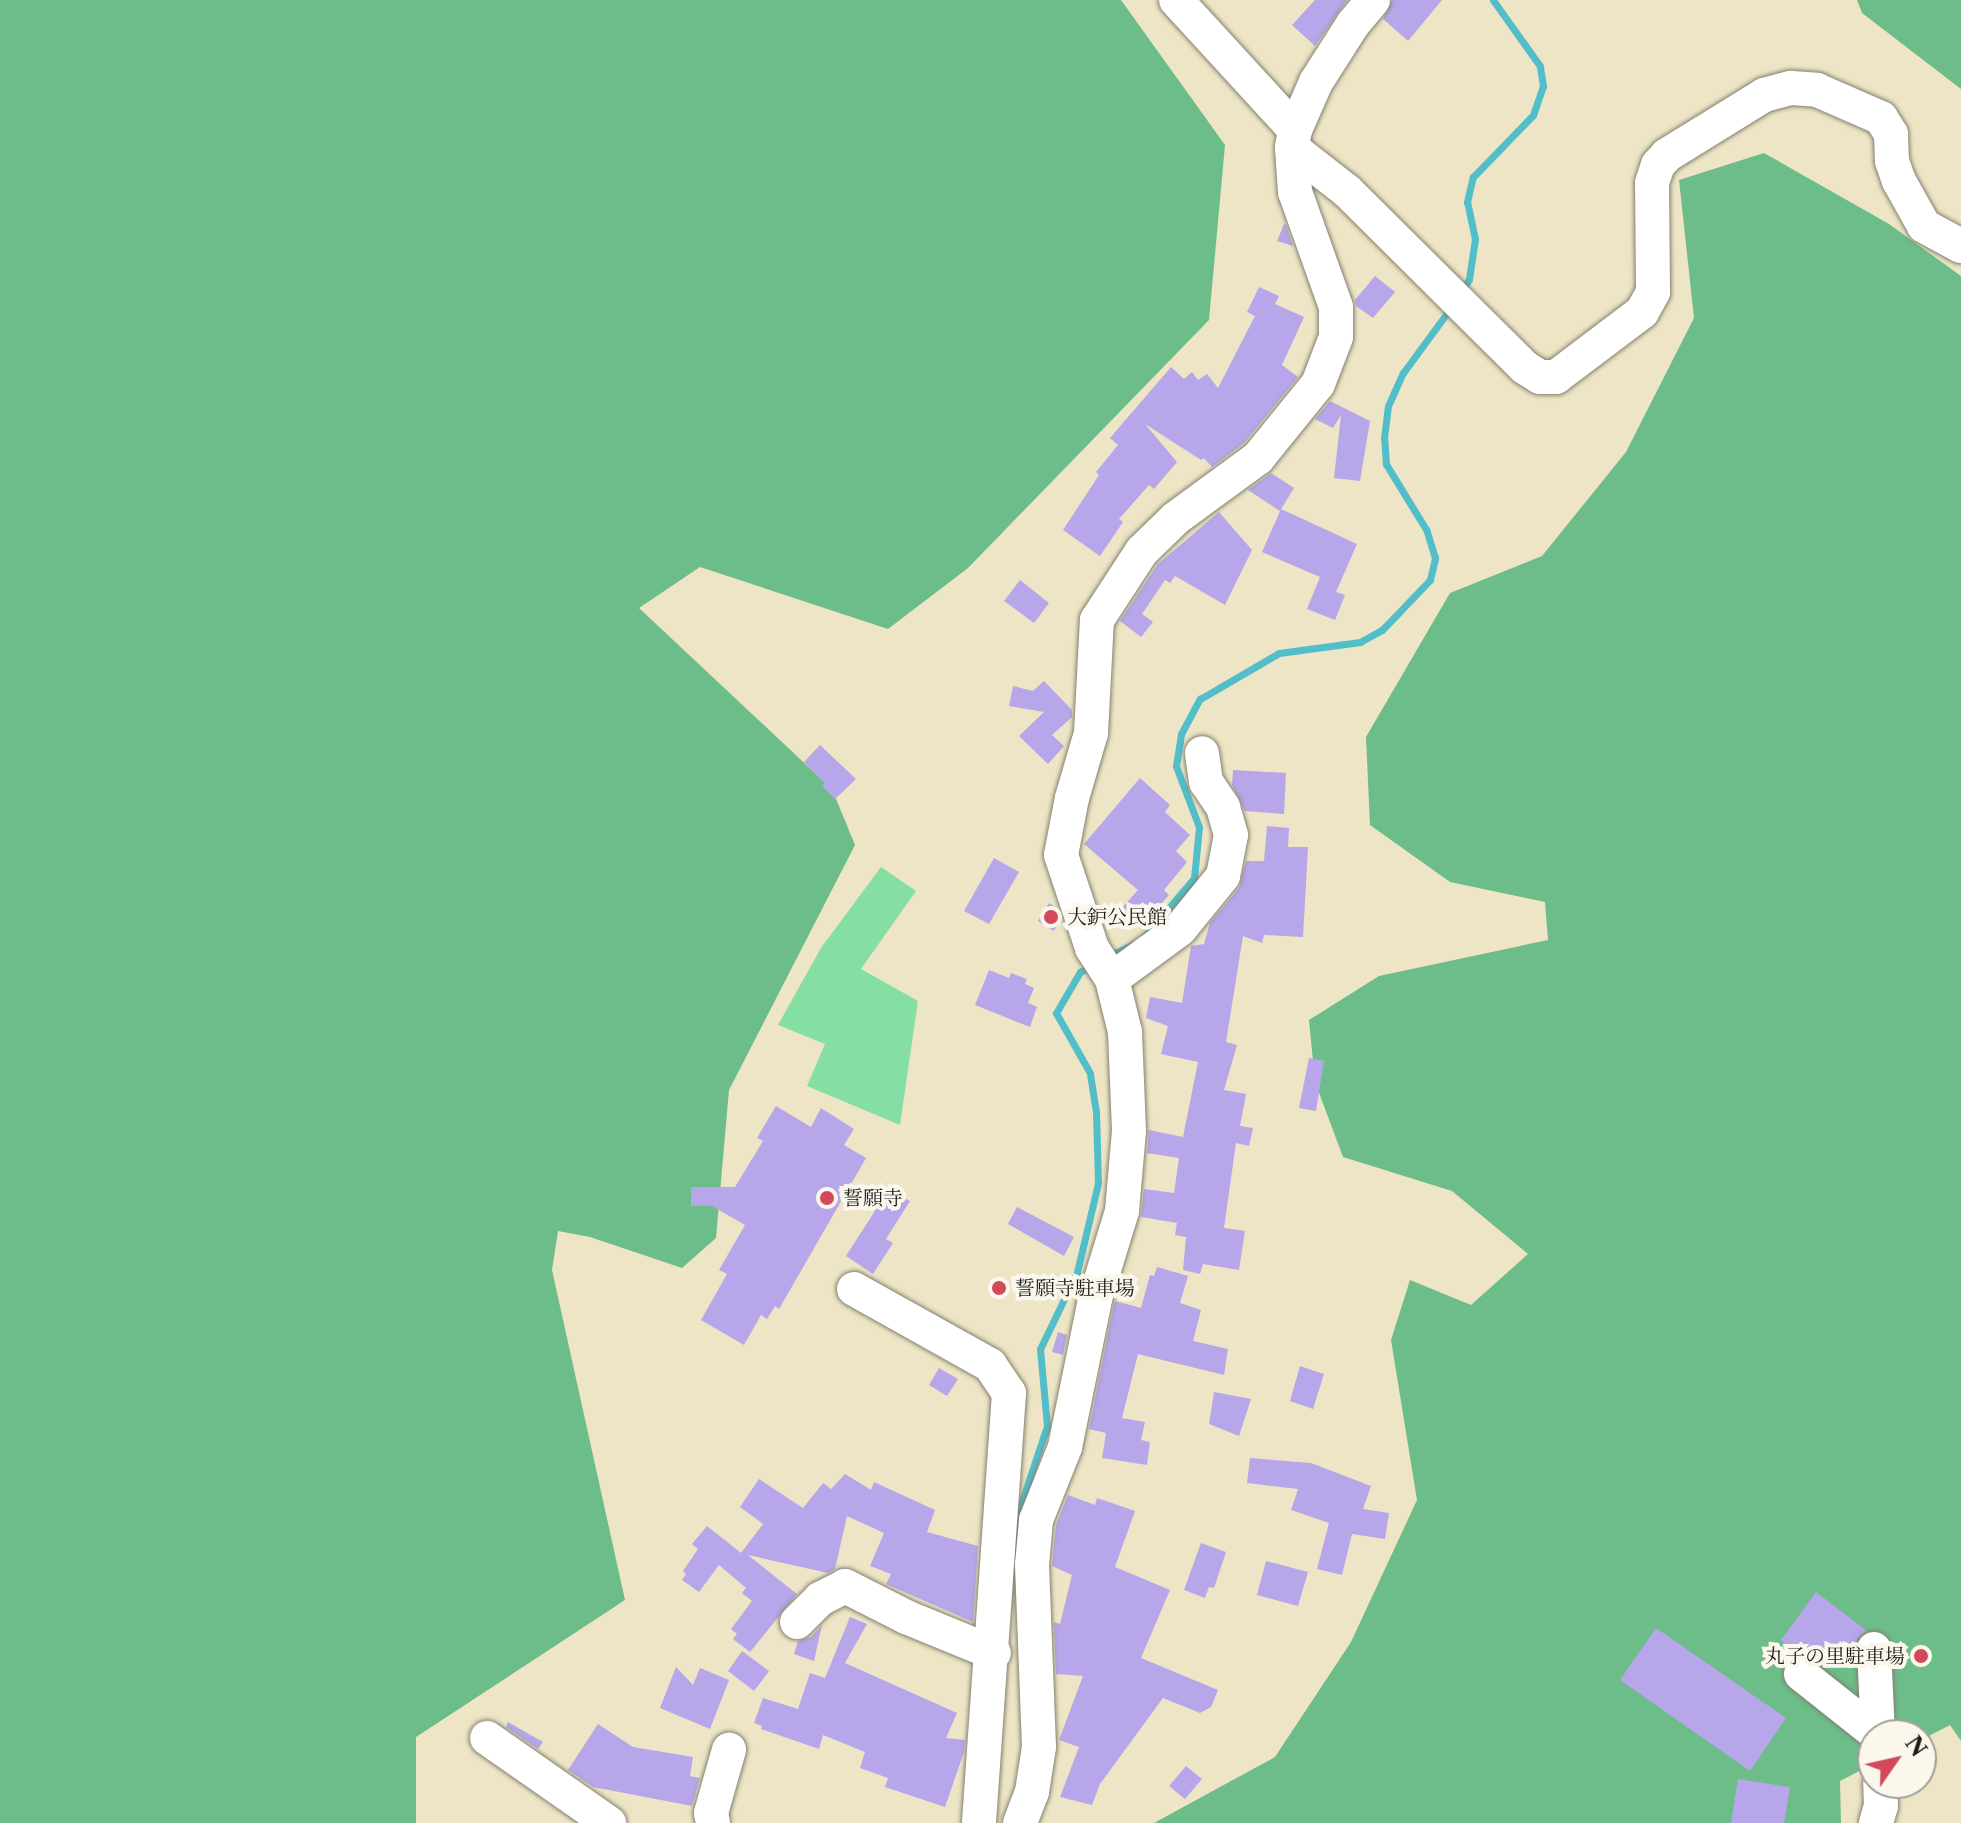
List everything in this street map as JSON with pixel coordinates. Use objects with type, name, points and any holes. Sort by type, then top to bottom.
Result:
[{"type":"street","points":[[1176,0],[1294,139],[1524,367],[1540,377],[1556,377],[1642,312],[1653,292],[1652,183],[1658,165],[1667,155],[1764,95],[1791,88],[1817,90],[1881,118],[1891,134],[1892,161],[1899,181],[1924,226],[1961,246]]},
{"type":"street","points":[[1020,1823],[1032,1792],[1039,1747],[1032,1565],[1036,1520],[1065,1447],[1095,1299],[1122,1211],[1128,1103],[1125,1032],[1112,979],[1092,948],[1061,855],[1072,798],[1091,733],[1097,620],[1142,551],[1176,518],[1258,458],[1318,384],[1336,337],[1336,307],[1295,192],[1294,139],[1316,82],[1353,24],[1373,0]]},
{"type":"street","points":[[1112,979],[1180,929],[1223,876],[1231,835],[1223,807],[1206,782],[1202,753]]},
{"type":"street","points":[[854,1289],[990,1365],[1009,1393],[994,1647],[979,1823]]},
{"type":"street","points":[[797,1622],[820,1599],[845,1586],[906,1617],[994,1647],[1035,1636]]},
{"type":"street","points":[[1874,1649],[1877,1719]]},
{"type":"street","points":[[1801,1674],[1859,1719]]},
{"type":"street","points":[[487,1738],[609,1823]]},
{"type":"street","points":[[713,1823],[711,1813],[729,1750]]},
{"type":"street","points":[[1876,1823],[1881,1799]]},
{"type":"green space","points":[[0,0],[1121,0],[1225,145],[1209,320],[968,568],[888,629],[700,567],[639,608],[832,789],[855,845],[729,1090],[716,1238],[682,1268],[590,1237],[558,1231],[552,1270],[625,1600],[416,1737],[416,1823],[0,1823]]},
{"type":"green space","points":[[1857,0],[1961,0],[1961,89],[1862,13]]},
{"type":"green space","points":[[1764,153],[1889,224],[1961,276],[1961,1741],[1950,1725],[1937,1732],[1937,1719],[1857,1719],[1857,1772],[1840,1781],[1841,1823],[1154,1823],[1275,1757],[1351,1642],[1417,1500],[1391,1340],[1410,1280],[1471,1305],[1528,1254],[1452,1191],[1343,1157],[1315,1082],[1309,1020],[1379,976],[1548,940],[1545,902],[1450,882],[1370,825],[1366,737],[1450,593],[1542,556],[1626,452],[1694,318],[1679,180]]},
{"type":"green space","points":[[881,867],[916,891],[861,969],[918,1001],[900,1125],[807,1086],[825,1044],[778,1025],[821,948]]},
{"type":"building","points":[[1315,0],[1347,0],[1315,46],[1292,25]]},
{"type":"building","points":[[1392,0],[1442,0],[1408,41],[1383,19]]},
{"type":"building","points":[[1286,225],[1293,246],[1277,241]]},
{"type":"building","points":[[1375,276],[1395,292],[1373,318],[1356,306],[1355,300]]},
{"type":"building","points":[[1259,287],[1279,296],[1275,304],[1304,317],[1282,365],[1298,377],[1244,443],[1212,467],[1204,458],[1201,460],[1145,424],[1177,462],[1154,489],[1149,485],[1119,519],[1123,522],[1100,556],[1063,530],[1099,475],[1096,472],[1118,445],[1110,438],[1171,367],[1184,379],[1192,372],[1198,380],[1207,374],[1218,388],[1255,316],[1247,312]]},
{"type":"building","points":[[1330,401],[1370,421],[1360,481],[1334,478],[1341,415],[1333,428],[1315,419]]},
{"type":"building","points":[[1271,473],[1294,488],[1280,511],[1248,490]]},
{"type":"building","points":[[1281,509],[1357,544],[1336,592],[1345,595],[1335,620],[1307,609],[1320,577],[1262,552]]},
{"type":"building","points":[[1219,512],[1252,550],[1225,605],[1175,576],[1170,583],[1165,580],[1142,614],[1153,622],[1141,637],[1120,621],[1158,564]]},
{"type":"building","points":[[1020,580],[1049,603],[1034,623],[1004,601]]},
{"type":"building","points":[[1044,681],[1072,710],[1072,717],[1052,735],[1064,746],[1048,764],[1019,736],[1044,712],[1009,706],[1013,686],[1033,691]]},
{"type":"building","points":[[820,745],[856,779],[835,799],[822,786],[825,783],[804,762]]},
{"type":"building","points":[[1233,770],[1286,773],[1284,814],[1245,811],[1232,785]]},
{"type":"building","points":[[1140,778],[1170,805],[1165,812],[1190,835],[1176,851],[1187,862],[1164,890],[1169,895],[1141,927],[1120,910],[1138,890],[1084,844]]},
{"type":"building","points":[[1267,826],[1289,828],[1288,847],[1308,847],[1303,937],[1264,935],[1262,943],[1243,936],[1226,1042],[1237,1045],[1224,1090],[1246,1094],[1240,1126],[1253,1128],[1249,1146],[1236,1143],[1224,1228],[1245,1231],[1239,1270],[1203,1264],[1200,1274],[1183,1270],[1186,1237],[1175,1235],[1177,1223],[1141,1217],[1144,1189],[1174,1193],[1179,1158],[1147,1153],[1149,1130],[1183,1137],[1198,1062],[1161,1054],[1168,1026],[1146,1018],[1150,997],[1182,1003],[1191,946],[1204,944],[1210,923],[1239,888],[1246,861],[1264,861]]},
{"type":"building","points":[[994,858],[1019,872],[989,924],[964,911]]},
{"type":"building","name":"大鈩公民館","points":[[1049,903],[1058,909],[1061,919],[1054,931],[1038,921]]},
{"type":"building","points":[[989,970],[1009,978],[1011,973],[1027,979],[1025,984],[1034,988],[1028,1003],[1037,1007],[1030,1027],[975,1005]]},
{"type":"building","points":[[1309,1058],[1324,1061],[1316,1111],[1299,1108]]},
{"type":"building","points":[[776,1106],[811,1127],[821,1108],[854,1129],[844,1145],[866,1158],[779,1309],[775,1306],[767,1319],[761,1315],[744,1345],[701,1320],[727,1274],[719,1270],[745,1225],[712,1206],[691,1206],[691,1187],[735,1187],[763,1141],[757,1138]]},
{"type":"building","points":[[889,1189],[910,1201],[886,1239],[893,1243],[873,1274],[846,1256]]},
{"type":"building","points":[[1017,1207],[1074,1237],[1064,1256],[1008,1224]]},
{"type":"building","points":[[1157,1267],[1188,1276],[1180,1303],[1201,1310],[1193,1341],[1228,1349],[1224,1375],[1138,1354],[1122,1418],[1145,1422],[1141,1440],[1150,1442],[1147,1465],[1102,1458],[1106,1433],[1089,1429],[1114,1304],[1115,1301],[1141,1308],[1150,1275],[1154,1276]]},
{"type":"building","points":[[1058,1332],[1067,1335],[1063,1355],[1052,1352]]},
{"type":"building","points":[[1300,1366],[1324,1374],[1313,1409],[1290,1401]]},
{"type":"building","points":[[939,1368],[958,1379],[947,1396],[929,1385]]},
{"type":"building","points":[[1214,1392],[1251,1399],[1239,1436],[1209,1424]]},
{"type":"building","points":[[1250,1458],[1311,1463],[1371,1486],[1363,1509],[1389,1513],[1385,1539],[1352,1534],[1342,1575],[1317,1569],[1329,1523],[1291,1510],[1298,1489],[1247,1483]]},
{"type":"building","points":[[845,1474],[871,1490],[874,1482],[935,1510],[927,1532],[978,1546],[973,1622],[886,1584],[891,1574],[870,1566],[884,1533],[847,1516],[835,1569],[828,1573],[748,1555],[797,1594],[750,1652],[733,1639],[737,1634],[731,1629],[752,1601],[742,1593],[746,1588],[719,1565],[699,1592],[682,1580],[686,1574],[683,1571],[698,1549],[692,1544],[707,1526],[741,1553],[763,1524],[740,1507],[759,1479],[803,1508],[823,1483],[831,1489]]},
{"type":"building","points":[[1068,1495],[1095,1505],[1097,1498],[1135,1511],[1115,1567],[1170,1590],[1141,1658],[1218,1690],[1211,1707],[1200,1713],[1163,1698],[1100,1784],[1092,1805],[1060,1797],[1079,1747],[1059,1740],[1083,1676],[1056,1674],[1054,1622],[1060,1624],[1072,1575],[1052,1566],[1056,1525]]},
{"type":"building","points":[[1201,1543],[1226,1552],[1214,1588],[1209,1587],[1205,1598],[1184,1590]]},
{"type":"building","points":[[1266,1561],[1308,1572],[1298,1606],[1257,1595]]},
{"type":"building","points":[[1816,1592],[1867,1631],[1857,1639],[1854,1658],[1849,1665],[1818,1662],[1798,1655],[1781,1640]]},
{"type":"building","points":[[850,1617],[867,1624],[845,1663],[957,1713],[946,1738],[965,1740],[964,1752],[945,1807],[885,1787],[888,1778],[860,1768],[865,1752],[823,1735],[819,1749],[761,1729],[762,1726],[754,1723],[763,1698],[798,1709],[810,1673],[825,1678]]},
{"type":"building","points":[[822,1625],[814,1661],[794,1654],[798,1641],[811,1637]]},
{"type":"building","points":[[1656,1628],[1786,1718],[1750,1771],[1620,1680]]},
{"type":"building","points":[[742,1651],[769,1671],[754,1691],[728,1671]]},
{"type":"building","points":[[676,1667],[693,1685],[700,1668],[729,1680],[710,1729],[660,1708]]},
{"type":"building","points":[[508,1722],[543,1742],[538,1749],[506,1727]]},
{"type":"building","points":[[598,1724],[633,1747],[693,1757],[690,1776],[700,1778],[692,1806],[593,1787],[568,1770]]},
{"type":"building","points":[[1186,1766],[1202,1779],[1185,1799],[1169,1786]]},
{"type":"building","points":[[1738,1779],[1790,1787],[1784,1823],[1731,1823]]},
{"type":"waterway","points":[[1461,292],[1469,279],[1475,239],[1467,202],[1473,177],[1533,115],[1543,86],[1540,66],[1493,0]]},
{"type":"waterway","points":[[1144,937],[1194,878],[1199,827],[1176,766],[1181,734],[1200,699],[1279,653],[1360,642],[1382,630],[1430,580],[1435,558],[1427,531],[1386,464],[1384,438],[1388,406],[1403,373],[1452,306]]},
{"type":"waterway","points":[[1109,956],[1134,944]]},
{"type":"waterway","points":[[1018,1539],[1017,1516],[1047,1426],[1040,1349],[1077,1272],[1098,1183],[1096,1112],[1090,1073],[1056,1013],[1080,972],[1091,966]]},
{"type":"place","name":"大鈩公民館","points":[[1051,917]]},
{"type":"place","name":"誓願寺","points":[[827,1198]]},
{"type":"place","name":"誓願寺駐車場","points":[[999,1288]]},
{"type":"place","name":"丸子の里駐車場","points":[[1921,1656]]}]
